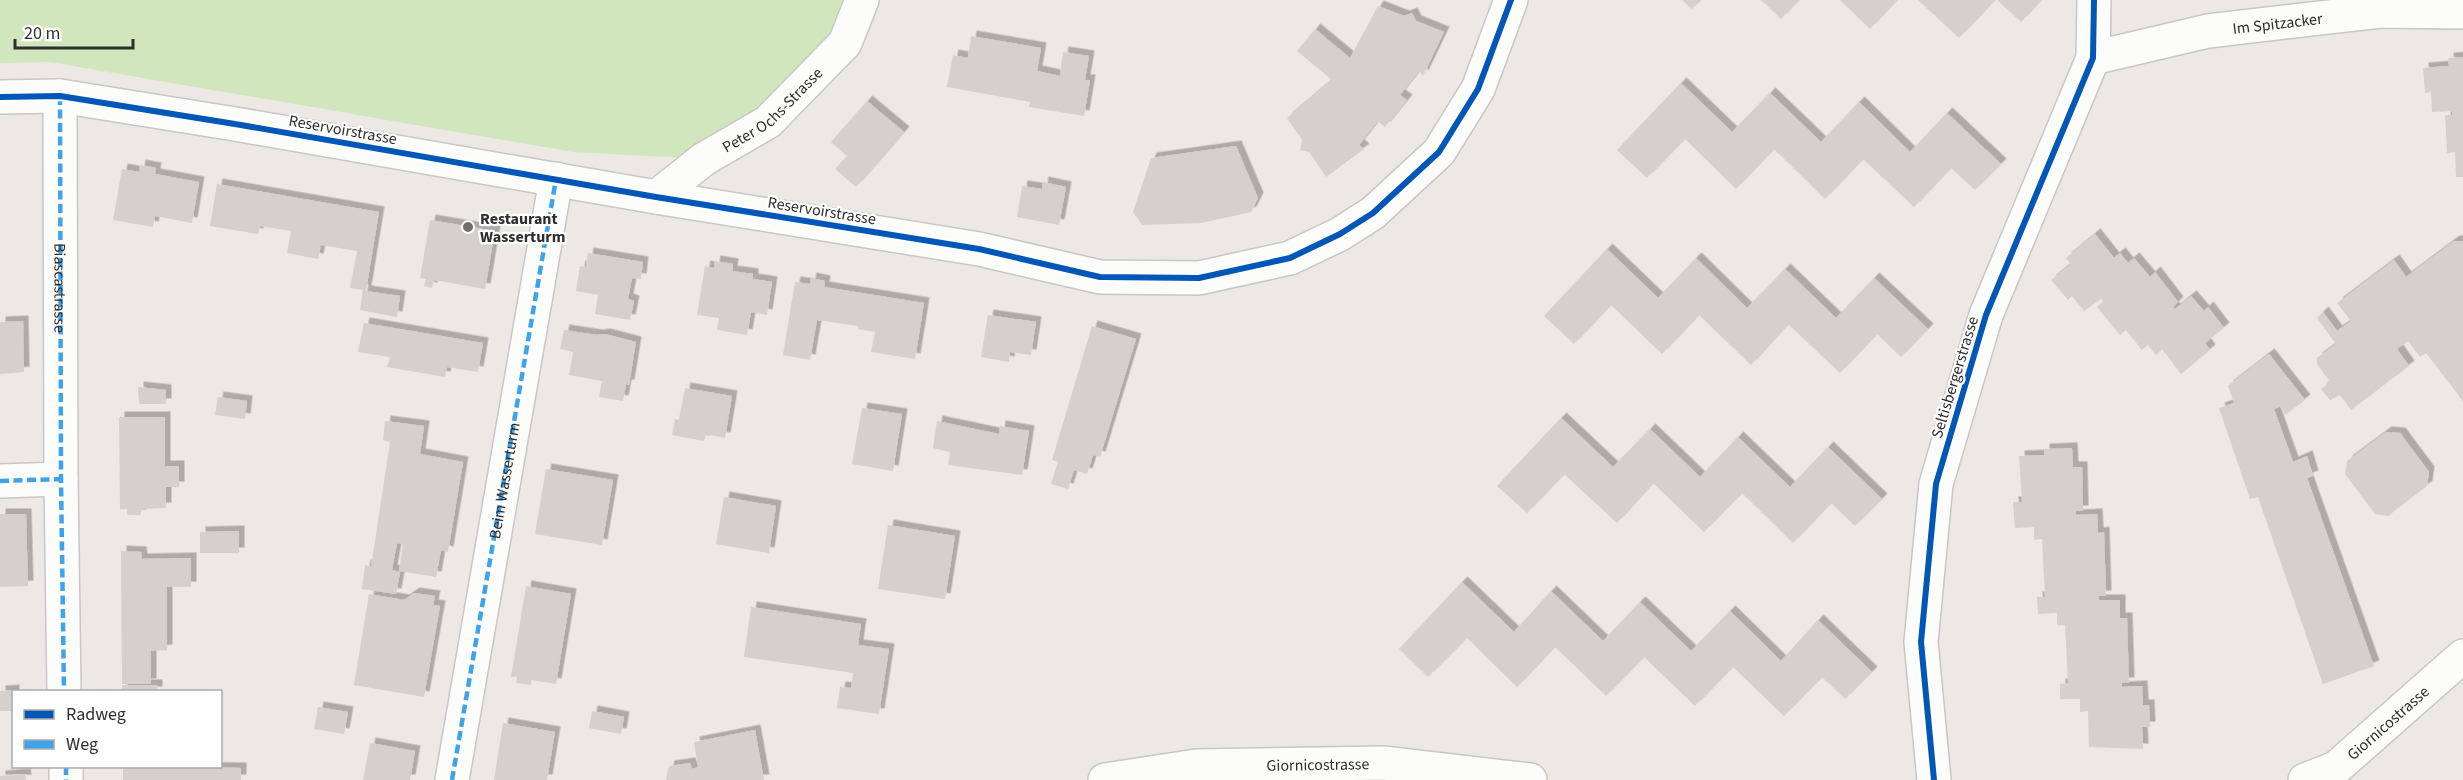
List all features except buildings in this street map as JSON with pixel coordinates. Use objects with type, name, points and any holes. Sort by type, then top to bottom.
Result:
[{"type":"street","name":"Peter Ochs-Strasse","points":[[656,197],[704,159],[768,122],[845,43],[862,0]]},
{"type":"street","name":"Reservoirstrasse","points":[[0,97],[60,96],[979,249],[1100,277],[1198,278],[1290,258],[1340,234],[1373,213],[1439,152],[1478,89],[1511,0]]},
{"type":"street","name":"Seltisbergerstrasse","points":[[1934,780],[1921,642],[1936,484],[1986,315],[2093,58],[2094,0]]},
{"type":"street","name":"Im Spitzacker","points":[[2093,58],[2208,31],[2380,11],[2463,12]]},
{"type":"street","name":"Biascastrasse","points":[[60,96],[64,690]]},
{"type":"street","name":"Beim Wasserturm","points":[[452,780],[556,179]]},
{"type":"street","points":[[0,481],[61,479]]},
{"type":"street","name":"Giornicostrasse","points":[[2305,780],[2336,768],[2463,656]]},
{"type":"street","name":"Giornicostrasse","points":[[1105,780],[1196,766],[1383,763],[1530,780]]},
{"type":"green space","points":[[0,0],[862,0],[845,43],[704,159],[573,152],[50,62],[0,63]]},
{"type":"marked path","points":[[60,96],[64,690]]},
{"type":"marked path","points":[[452,780],[556,179]]},
{"type":"marked path","points":[[0,481],[61,479]]},
{"type":"marked path","points":[[66,768],[66,780]]},
{"type":"cycle path","points":[[0,97],[60,96],[235,124],[656,197],[979,249],[1100,277],[1199,278],[1290,258],[1340,234],[1373,213],[1439,152],[1478,89],[1511,0]]},
{"type":"cycle path","points":[[1934,780],[1921,642],[1936,484],[1986,315],[2093,58],[2094,0]]},
{"type":"place","name":"Restaurant Wasserturm","points":[[468,227]]}]
